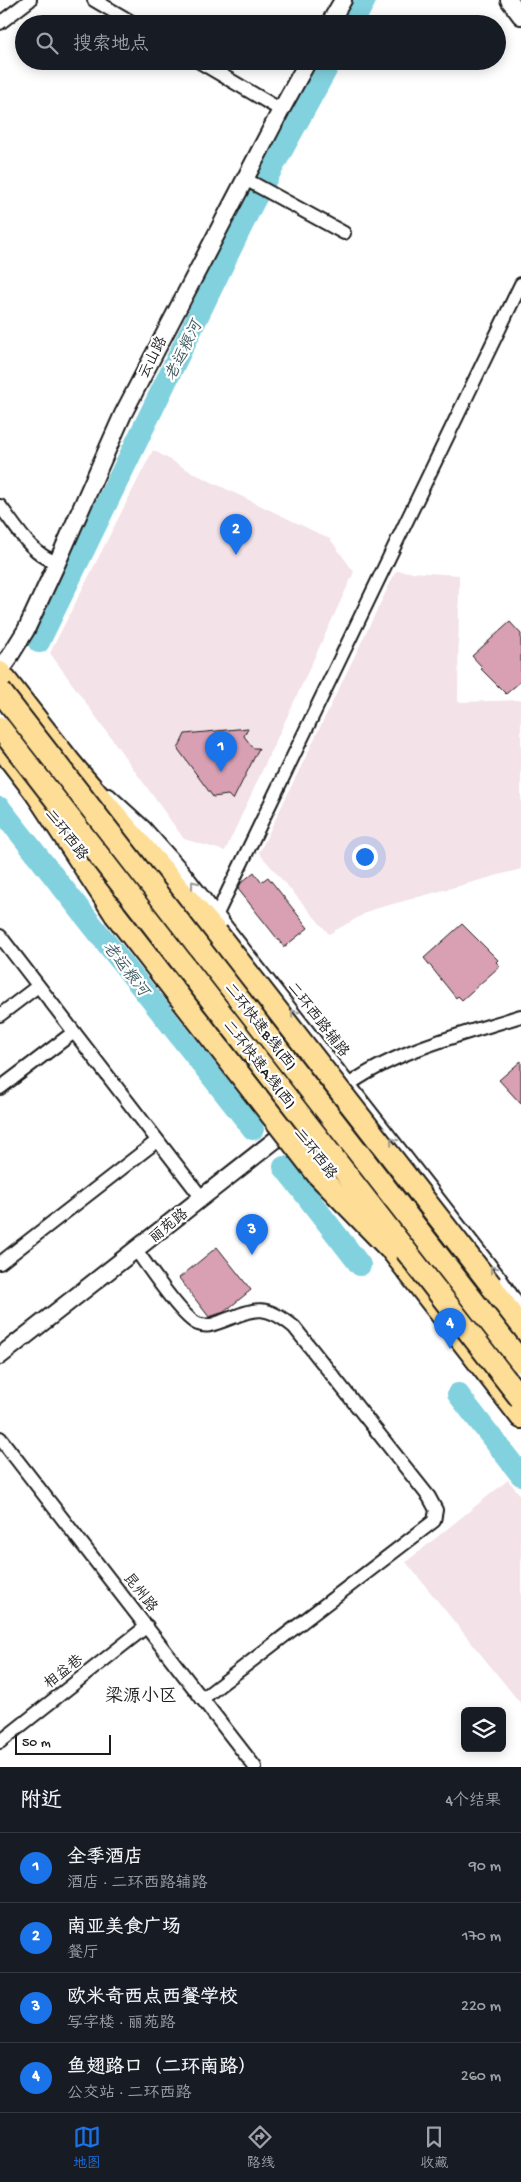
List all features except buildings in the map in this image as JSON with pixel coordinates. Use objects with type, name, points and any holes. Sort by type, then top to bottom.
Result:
[{"type":"highway","name":"二环快速B线(西)","points":[[0,691],[521,1362]]},
{"type":"highway","name":"二环快速A线(西)","points":[[0,728],[513,1390]]},
{"type":"highway","points":[[72,766],[217,924],[485,1278],[521,1329]]},
{"type":"highway","points":[[36,794],[55,820],[115,914],[318,1175],[430,1290],[513,1390]]},
{"type":"main road","points":[[2,666],[72,766],[339,1092],[521,1343]]},
{"type":"main road","name":"二环西路","points":[[0,747],[294,1126],[513,1390],[521,1418]]},
{"type":"street","points":[[0,23],[30,0]]},
{"type":"street","points":[[94,0],[120,15]]},
{"type":"street","points":[[334,15],[343,0]]},
{"type":"street","points":[[509,0],[521,16]]},
{"type":"street","points":[[213,70],[281,110]]},
{"type":"street","name":"云山路","points":[[2,666],[26,630],[122,414],[249,182],[281,110],[303,70]]},
{"type":"street","points":[[249,182],[344,233]]},
{"type":"street","points":[[217,924],[521,284]]},
{"type":"street","points":[[0,506],[32,548],[43,558],[57,563]]},
{"type":"street","name":"二环西路辅路","points":[[217,924],[339,1092],[500,1278],[521,1309]]},
{"type":"street","points":[[0,936],[202,1198]]},
{"type":"street","points":[[0,1015],[38,986]]},
{"type":"street","points":[[339,1092],[414,1050],[521,1016]]},
{"type":"street","points":[[0,1088],[74,1032]]},
{"type":"street","name":"丽苑路","points":[[0,1356],[339,1092]]},
{"type":"street","points":[[0,1263],[158,1141]]},
{"type":"street","points":[[136,1250],[185,1315],[196,1324],[206,1326],[250,1310],[266,1310],[278,1314],[294,1327],[429,1497],[436,1510],[434,1521],[202,1699]]},
{"type":"street","name":"昆州路","points":[[0,1438],[255,1767]]},
{"type":"street","name":"相益巷","points":[[0,1742],[147,1626]]},
{"type":"shaded area","points":[[153,450],[193,473],[330,539],[354,572],[225,851],[184,839],[50,653]]},
{"type":"shaded area","points":[[396,571],[459,575],[458,702],[521,700],[521,869],[371,910],[329,934],[259,853]]},
{"type":"shaded area","points":[[508,1480],[521,1496],[521,1704],[406,1562]]},
{"type":"waterway","name":"老运粮河","points":[[357,15],[365,0]]},
{"type":"waterway","name":"老运粮河","points":[[39,642],[253,203],[326,70]]},
{"type":"waterway","name":"老运粮河","points":[[0,808],[253,1129]]},
{"type":"waterway","name":"老运粮河","points":[[284,1167],[360,1265]]},
{"type":"waterway","name":"老运粮河","points":[[458,1394],[521,1475]]},
{"type":"place","name":"南亚美食广场","points":[[236,555]]},
{"type":"place","name":"全季酒店","points":[[221,772]]},
{"type":"place","name":"欧米奇西点西餐学校","points":[[252,1255]]},
{"type":"place","name":"鱼翅路口（二环南路）","points":[[450,1349]]},
{"type":"district","name":"梁源小区","points":[[141,1695]]}]
